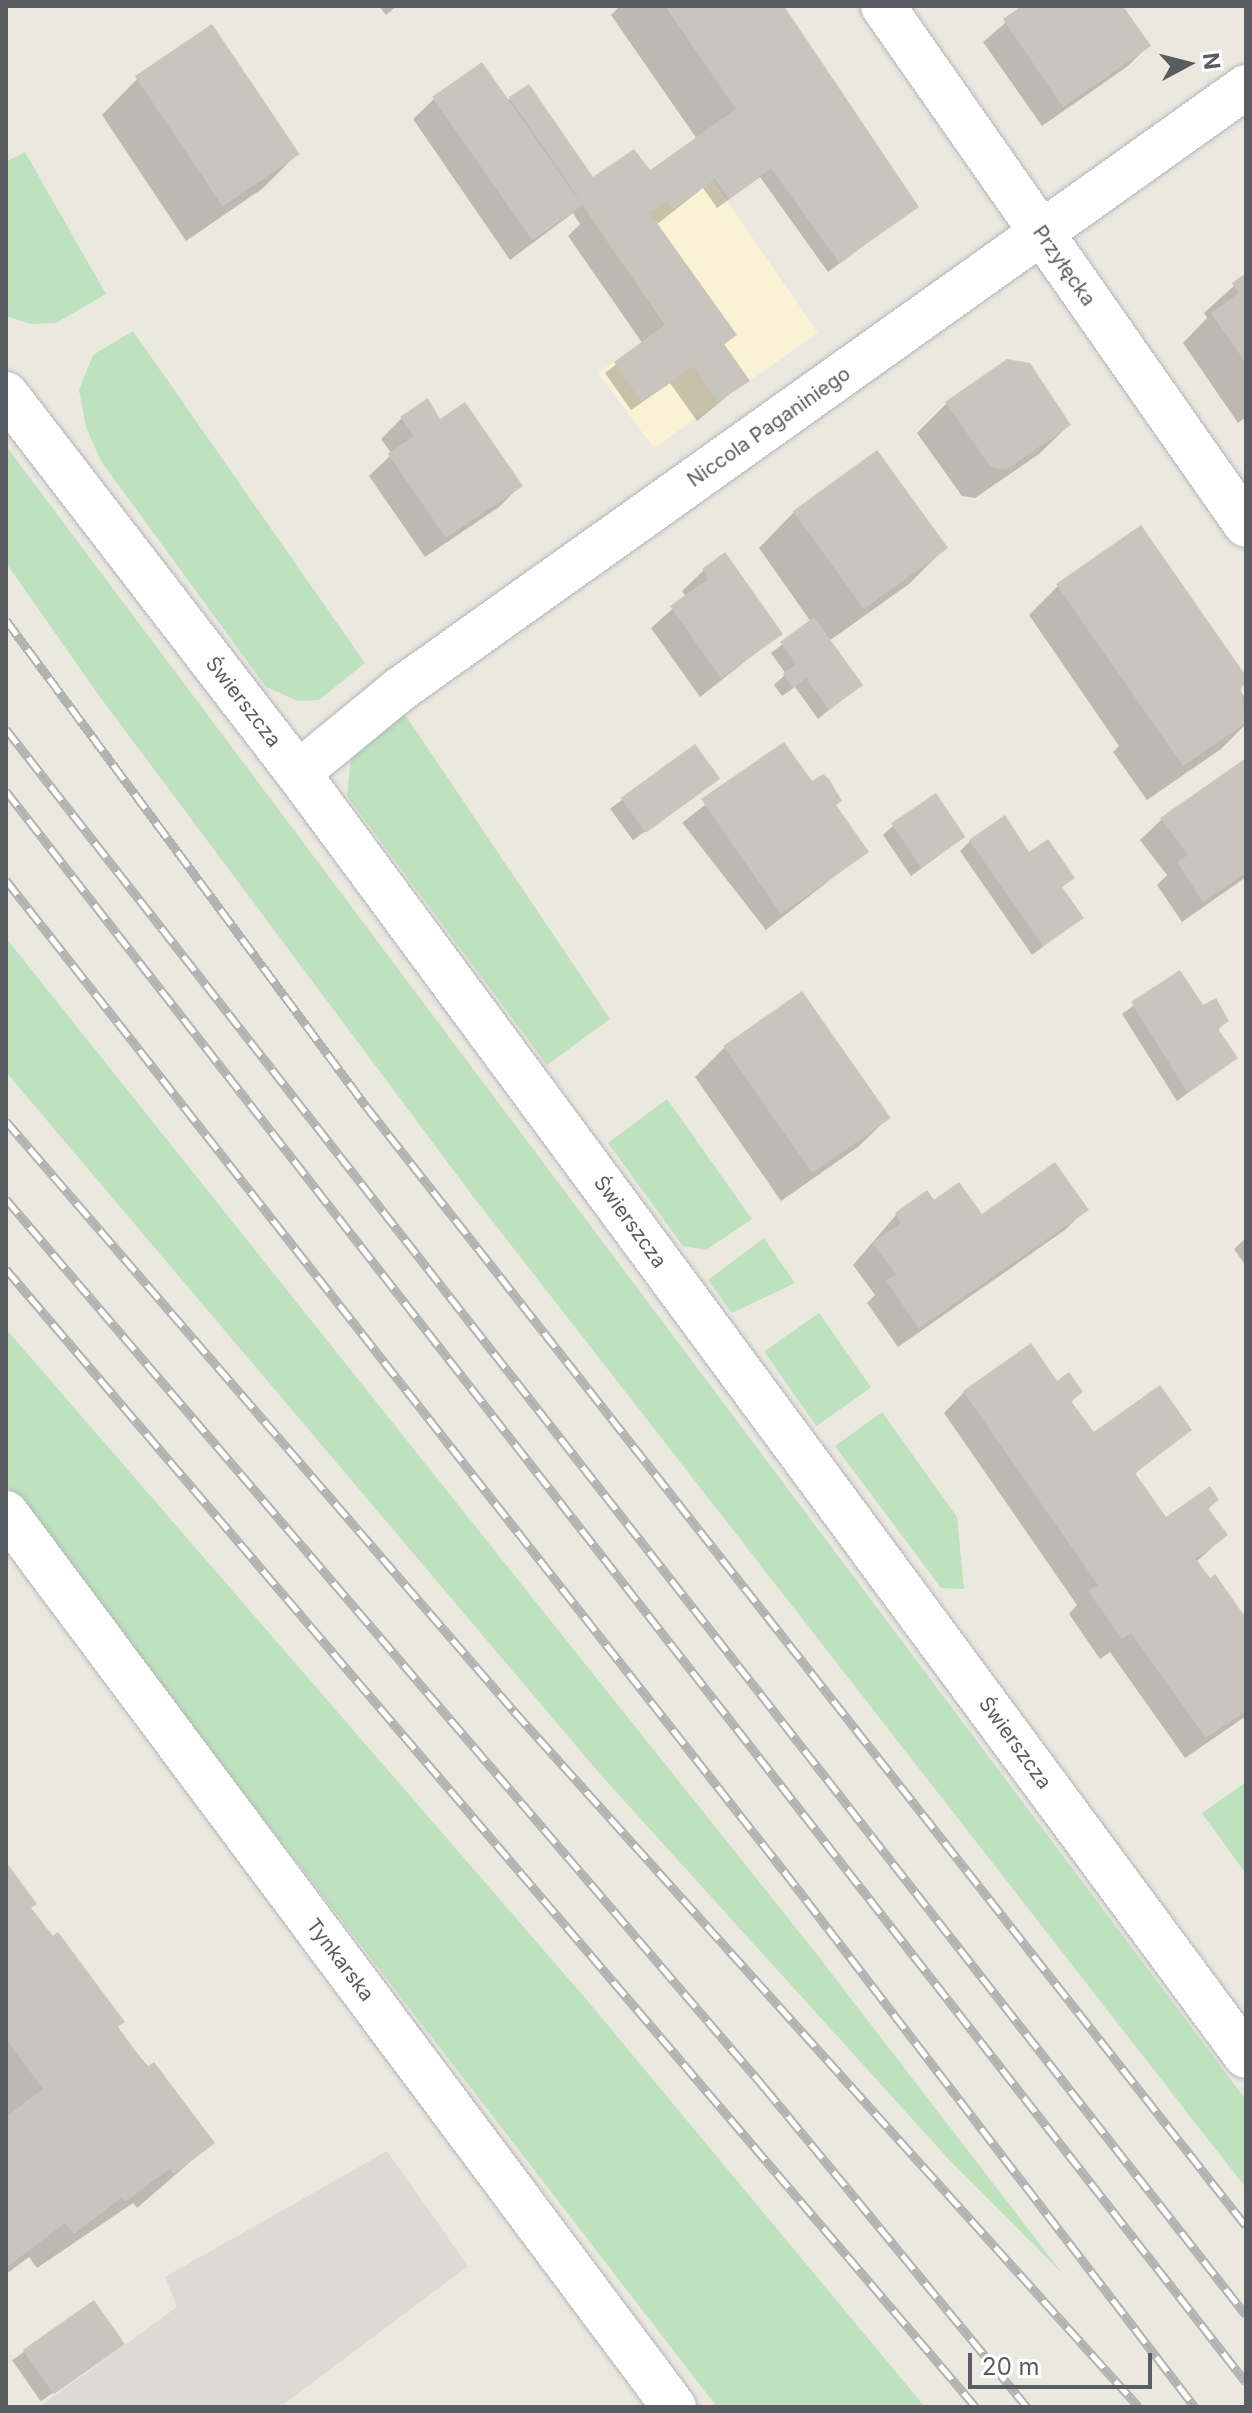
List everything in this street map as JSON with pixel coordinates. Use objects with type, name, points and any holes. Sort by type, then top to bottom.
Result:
[{"type":"street","name":"Przyłęcka","points":[[883,6],[1246,525]]},
{"type":"street","name":"Niccola Paganiniego","points":[[298,773],[399,690],[1246,87]]},
{"type":"street","name":"Świerszcza","points":[[6,394],[298,773],[1246,2056]]},
{"type":"street","name":"Tynkarska","points":[[6,1513],[674,2407]]},
{"type":"shaded area","points":[[687,143],[818,333],[654,448],[598,373],[665,325],[588,214]]},
{"type":"shaded area","points":[[387,2151],[468,2266],[280,2407],[39,2407],[177,2307],[165,2277]]},
{"type":"green space","points":[[25,152],[106,294],[56,323],[31,324],[6,316],[6,162]]},
{"type":"green space","points":[[133,331],[365,663],[319,700],[298,701],[266,687],[101,461],[86,427],[79,390],[93,355]]},
{"type":"green space","points":[[6,446],[1246,2100],[1246,2188],[472,1195],[100,697],[6,563]]},
{"type":"green space","points":[[400,707],[610,1019],[547,1065],[347,796],[351,757]]},
{"type":"green space","points":[[6,938],[815,1952],[1062,2273],[953,2164],[600,1774],[6,1072]]},
{"type":"green space","points":[[667,1099],[752,1219],[706,1250],[683,1246],[608,1143]]},
{"type":"green space","points":[[764,1238],[795,1283],[732,1313],[708,1280]]},
{"type":"green space","points":[[819,1313],[871,1388],[816,1426],[764,1351]]},
{"type":"green space","points":[[6,1329],[586,1999],[925,2407],[717,2407],[6,1485]]},
{"type":"green space","points":[[882,1412],[957,1517],[964,1589],[941,1588],[835,1446]]},
{"type":"green space","points":[[1246,1782],[1246,1874],[1202,1813]]},
{"type":"building","points":[[665,6],[784,6],[919,207],[839,263],[771,168],[729,199],[715,179],[673,209],[667,201],[649,212],[737,335],[724,344],[750,381],[718,402],[693,366],[642,402],[614,362],[665,325],[509,97],[529,84],[593,177],[634,149],[650,170],[736,109]]},
{"type":"building","points":[[1022,6],[1123,6],[1151,46],[1063,107],[1003,19]]},
{"type":"building","points":[[212,24],[300,154],[223,206],[135,76]]},
{"type":"building","points":[[482,62],[582,205],[532,240],[432,97]]},
{"type":"building","points":[[1246,273],[1246,363],[1211,313],[1239,293],[1232,283]]},
{"type":"building","points":[[1007,359],[1030,363],[1071,425],[1006,470],[991,467],[945,402]]},
{"type":"building","points":[[428,398],[440,419],[465,402],[523,486],[446,538],[388,454],[414,436],[400,417]]},
{"type":"building","points":[[877,450],[948,548],[864,609],[793,511]]},
{"type":"building","points":[[1141,525],[1246,676],[1241,689],[1246,723],[1183,766],[1056,584]]},
{"type":"building","points":[[725,552],[783,634],[721,678],[670,606],[708,579],[702,569]]},
{"type":"building","points":[[814,617],[863,685],[829,710],[806,678],[793,688],[783,674],[796,664],[780,642]]},
{"type":"building","points":[[784,742],[812,781],[823,774],[829,779],[842,801],[836,805],[869,852],[781,914],[701,799]]},
{"type":"building","points":[[695,744],[720,779],[646,833],[621,798]]},
{"type":"building","points":[[1246,758],[1246,873],[1203,902],[1177,862],[1188,855],[1160,818]]},
{"type":"building","points":[[936,793],[966,837],[921,867],[891,823]]},
{"type":"building","points":[[1005,815],[1029,852],[1048,839],[1075,878],[1062,887],[1084,918],[1043,946],[969,840]]},
{"type":"building","points":[[1180,970],[1203,1005],[1216,998],[1229,1021],[1218,1029],[1238,1058],[1188,1093],[1131,1002]]},
{"type":"building","points":[[802,991],[891,1118],[812,1173],[723,1046]]},
{"type":"building","points":[[1055,1162],[1089,1210],[919,1328],[886,1281],[896,1274],[872,1243],[901,1223],[895,1213],[927,1190],[934,1200],[959,1182],[982,1214]]},
{"type":"building","points":[[1031,1343],[1057,1381],[1069,1372],[1083,1392],[1071,1401],[1094,1432],[1160,1385],[1192,1430],[1135,1473],[1166,1517],[1210,1486],[1219,1500],[1208,1508],[1228,1535],[1196,1559],[1210,1578],[1215,1574],[1246,1618],[1246,1711],[1206,1738],[1131,1633],[1122,1639],[1088,1591],[1098,1585],[963,1391]]},
{"type":"building","points":[[6,1862],[37,1904],[31,1908],[53,1936],[58,1932],[125,2022],[118,2027],[147,2067],[154,2062],[215,2143],[174,2174],[169,2169],[125,2202],[121,2198],[74,2234],[65,2223],[6,2268],[6,2117],[43,2089],[6,2039]]},
{"type":"building","points":[[94,2300],[125,2344],[54,2394],[23,2350]]},
{"type":"railway","points":[[6,620],[366,1106],[1246,2226]]},
{"type":"railway","points":[[6,729],[1246,2315]]},
{"type":"railway","points":[[6,791],[1246,2382]]},
{"type":"railway","points":[[6,880],[784,1871],[1195,2407]]},
{"type":"railway","points":[[6,1121],[514,1711],[1139,2407]]},
{"type":"railway","points":[[6,1199],[765,2088],[1027,2407]]},
{"type":"railway","points":[[6,1269],[976,2407]]}]
